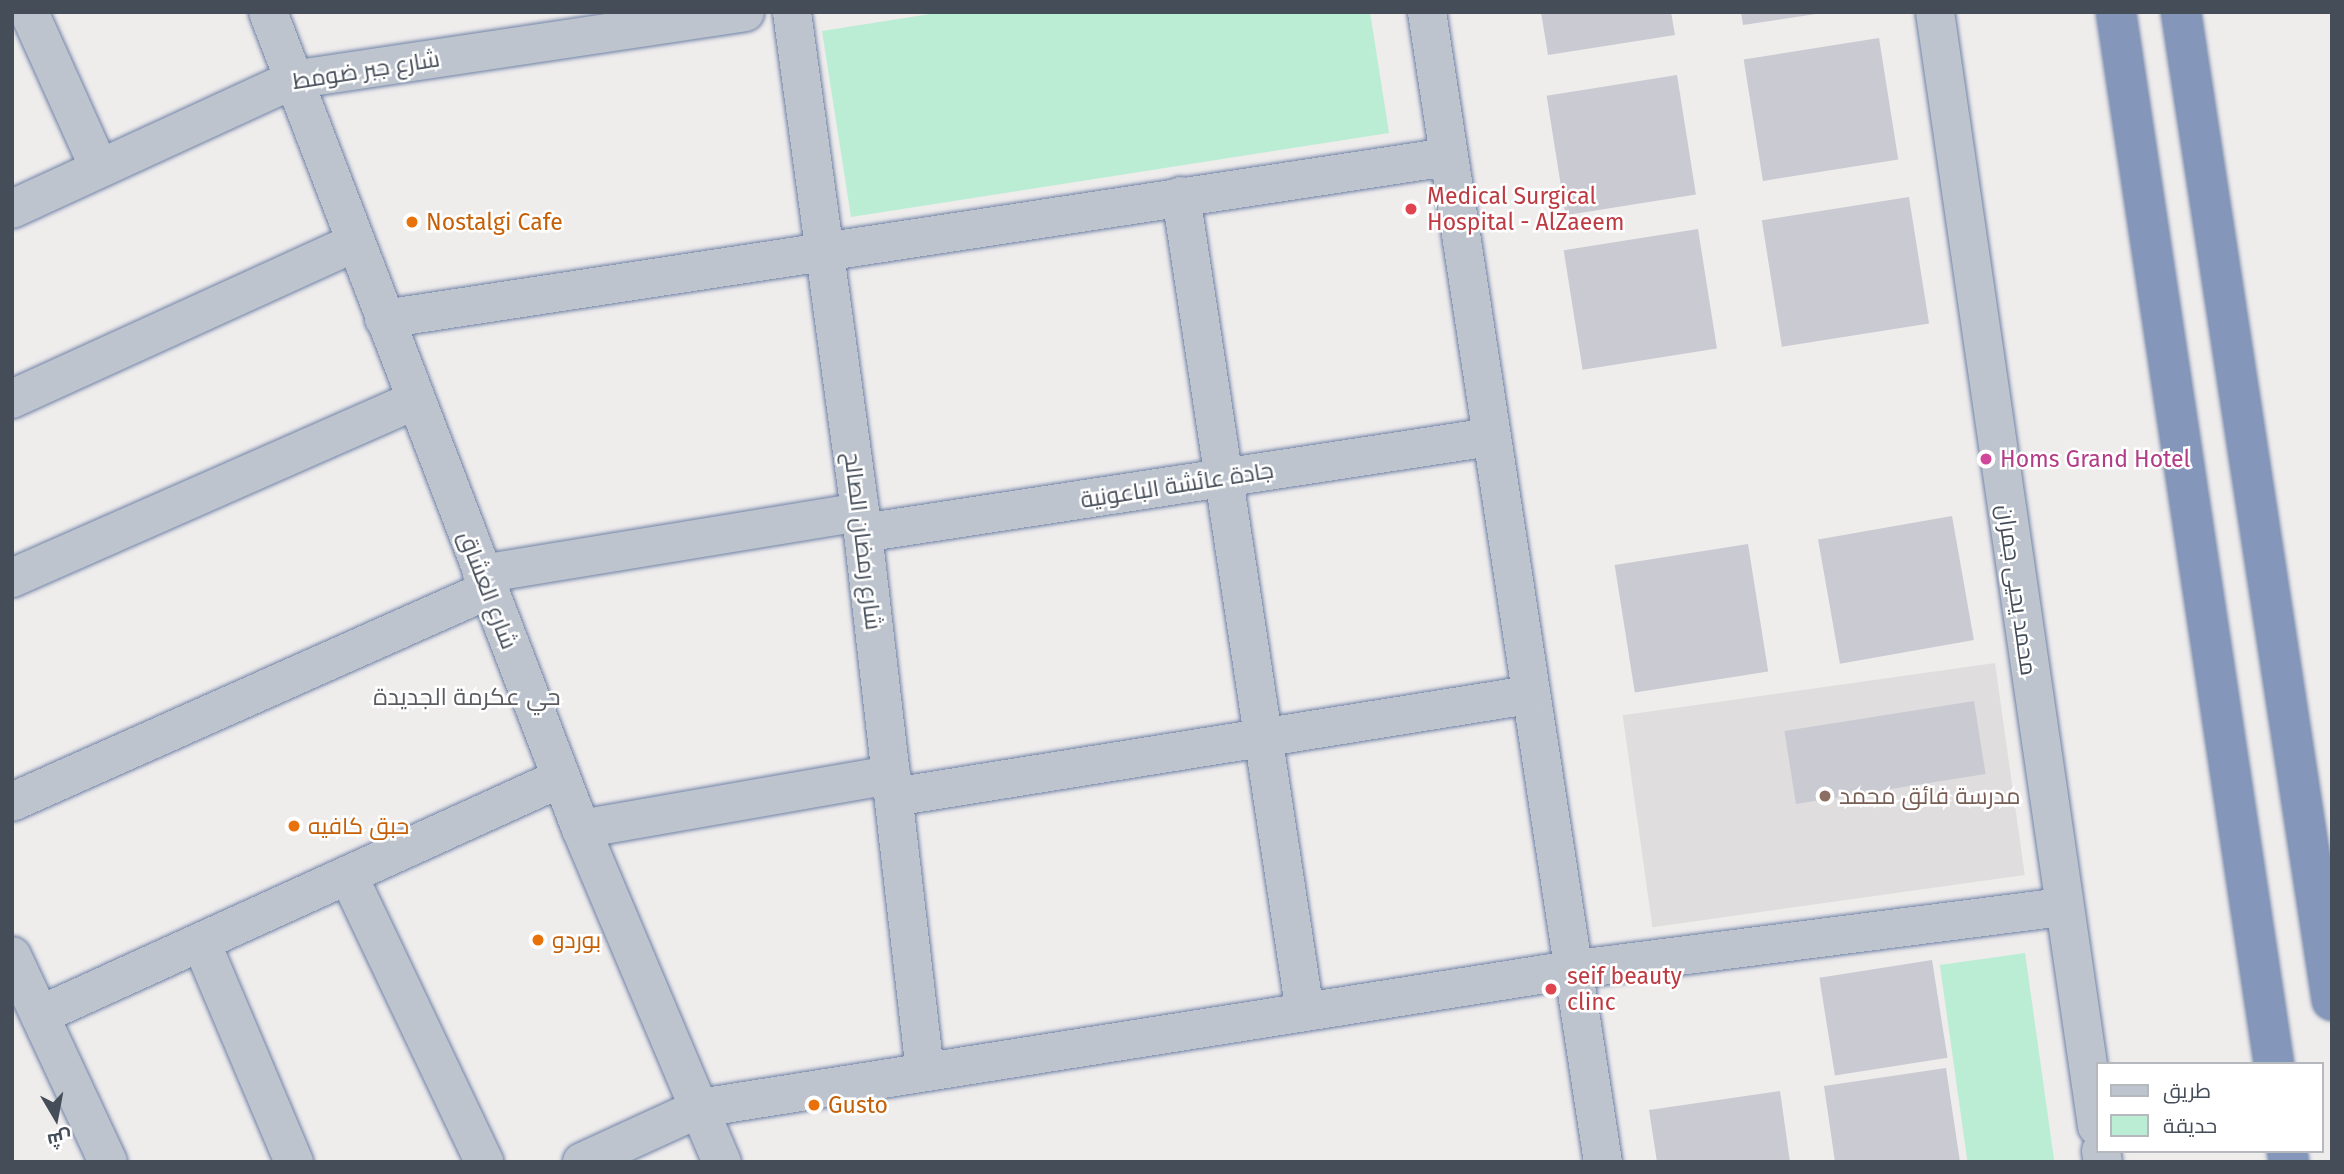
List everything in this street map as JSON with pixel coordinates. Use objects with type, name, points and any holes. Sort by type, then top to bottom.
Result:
[{"type":"highway","points":[[2116,12],[2274,1062]]},
{"type":"highway","points":[[2181,12],[2322,868],[2332,1001]]},
{"type":"street","points":[[29,12],[99,168]]},
{"type":"street","name":"شارع العشاق","points":[[268,12],[354,243],[581,829],[722,1162]]},
{"type":"street","name":"شارع جبر ضومط","points":[[12,209],[292,79],[639,20],[745,12]]},
{"type":"street","name":"شارع رمضان الصالح","points":[[792,12],[862,522],[925,1071]]},
{"type":"street","points":[[1427,12],[1570,970],[1603,1162]]},
{"type":"street","name":"محمد يحيى جمران","points":[[1934,12],[2096,1120]]},
{"type":"street","points":[[384,319],[824,247],[1448,157]]},
{"type":"street","points":[[1181,196],[1266,737],[1305,1012]]},
{"type":"street","points":[[12,399],[354,243]]},
{"type":"street","points":[[12,578],[415,400]]},
{"type":"street","name":"جادة عائشة الباعونية","points":[[12,802],[485,582],[862,522],[1225,477],[1490,437]]},
{"type":"street","points":[[581,829],[1266,737],[1529,695]]},
{"type":"street","points":[[27,1001],[201,942],[561,778]]},
{"type":"street","points":[[348,875],[484,1162]]},
{"type":"street","points":[[582,1162],[701,1108],[1570,970],[2063,907]]},
{"type":"street","points":[[201,942],[293,1162]]},
{"type":"street","points":[[12,956],[27,1001],[108,1162]]},
{"type":"shaded area","name":"مدرسة فائق محمد","points":[[1995,663],[2025,875],[1652,927],[1623,715]]},
{"type":"green space","points":[[943,12],[1370,12],[1389,133],[851,217],[822,31]]},
{"type":"green space","points":[[2025,953],[2054,1162],[1968,1162],[1940,965]]},
{"type":"building","points":[[1541,12],[1671,12],[1675,35],[1548,55]]},
{"type":"building","points":[[1741,12],[1816,12],[1816,14],[1743,25]]},
{"type":"building","points":[[1879,38],[1898,159],[1763,181],[1744,59]]},
{"type":"building","points":[[1677,75],[1696,195],[1566,215],[1547,96]]},
{"type":"building","points":[[1909,197],[1929,323],[1782,347],[1762,220]]},
{"type":"building","points":[[1698,229],[1717,349],[1583,370],[1564,250]]},
{"type":"building","points":[[1952,516],[1974,640],[1840,664],[1818,540]]},
{"type":"building","points":[[1748,544],[1768,671],[1635,693],[1615,565]]},
{"type":"building","points":[[1974,701],[1986,774],[1796,804],[1784,731]]},
{"type":"building","points":[[1932,960],[1947,1058],[1835,1076],[1819,978]]},
{"type":"building","points":[[1946,1068],[1960,1162],[1835,1162],[1824,1086]]},
{"type":"building","points":[[1780,1091],[1790,1162],[1657,1162],[1649,1110]]},
{"type":"place","name":"Medical Surgical Hospital - AlZaeem","points":[[1411,209]]},
{"type":"place","name":"Nostalgi Cafe","points":[[412,222]]},
{"type":"place","name":"Homs Grand Hotel","points":[[1986,459]]},
{"type":"place","name":"مدرسة فائق محمد","points":[[1825,796]]},
{"type":"place","name":"حبق كافيه","points":[[294,826]]},
{"type":"place","name":"بوردو","points":[[538,940]]},
{"type":"place","name":"seif beauty clinc","points":[[1551,989]]},
{"type":"place","name":"Gusto","points":[[814,1105]]},
{"type":"district","name":"حي عكرمة الجديدة","points":[[467,698]]}]
